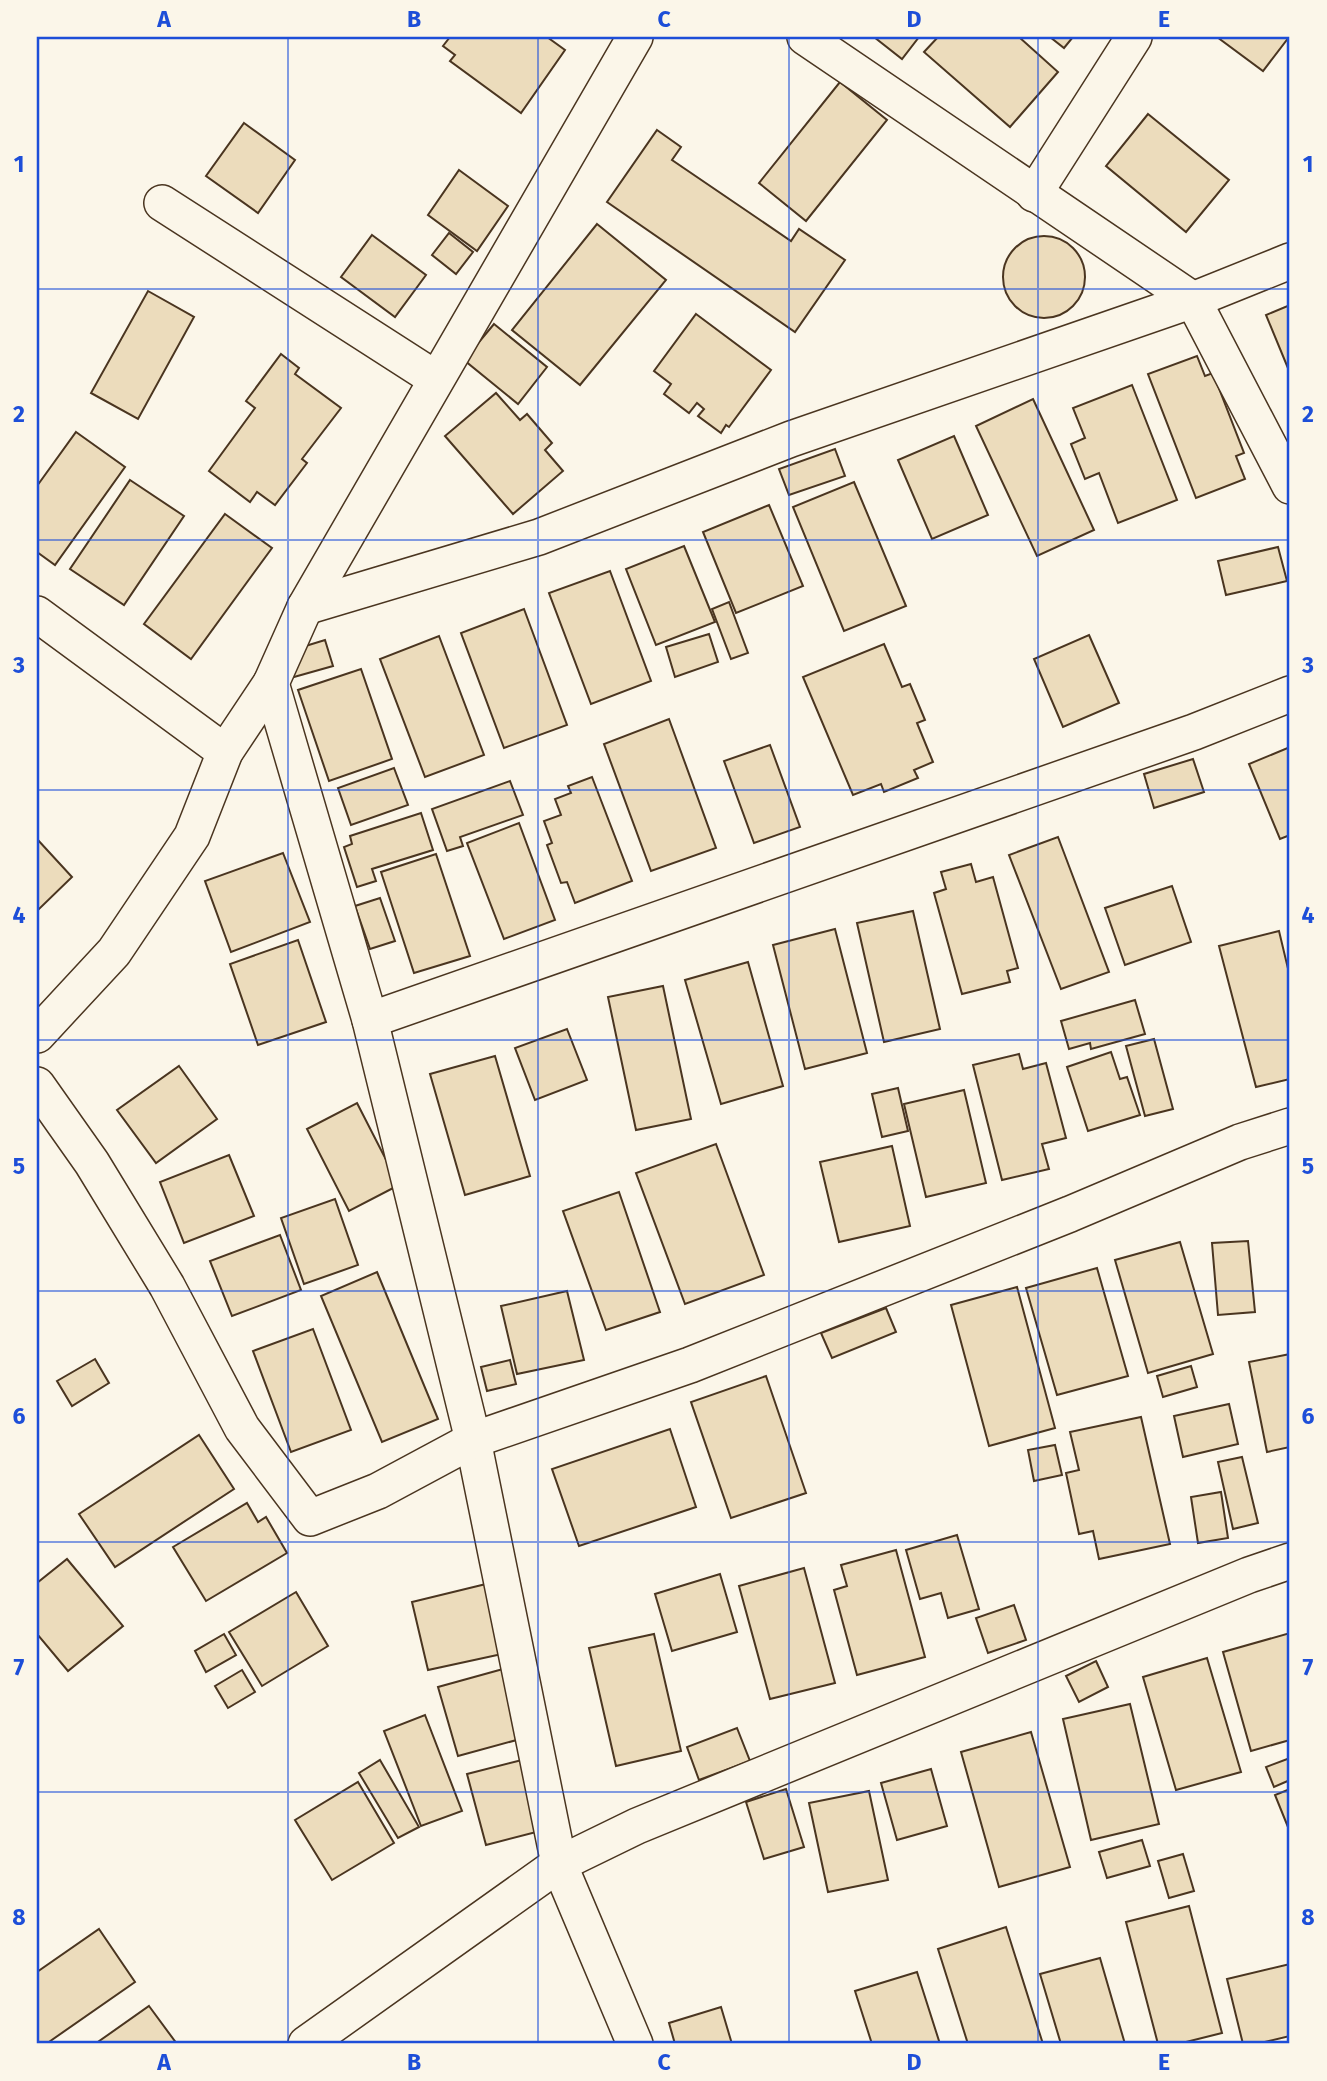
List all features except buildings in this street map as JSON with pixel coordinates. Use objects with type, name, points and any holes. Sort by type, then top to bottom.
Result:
[{"type":"street","points":[[805,37],[1193,300],[1290,486]]},
{"type":"street","points":[[1034,194],[1134,37]]},
{"type":"street","points":[[37,1035],[114,952],[192,836],[225,752],[271,683],[305,607],[436,379],[621,42]]},
{"type":"street","points":[[162,203],[436,379]]},
{"type":"street","points":[[305,607],[539,537],[791,439],[1193,300],[1290,261]]},
{"type":"street","points":[[37,614],[225,752]]},
{"type":"street","points":[[271,683],[370,1020],[473,1440],[559,1864],[635,2044]]},
{"type":"street","points":[[370,1020],[1194,732],[1290,694]]},
{"type":"street","points":[[37,1085],[92,1163],[160,1275],[242,1428],[310,1518],[378,1491],[473,1440],[690,1365],[1045,1224],[1240,1142],[1290,1126]]},
{"type":"street","points":[[306,2044],[559,1864],[637,1826],[1249,1575],[1290,1561]]}]
